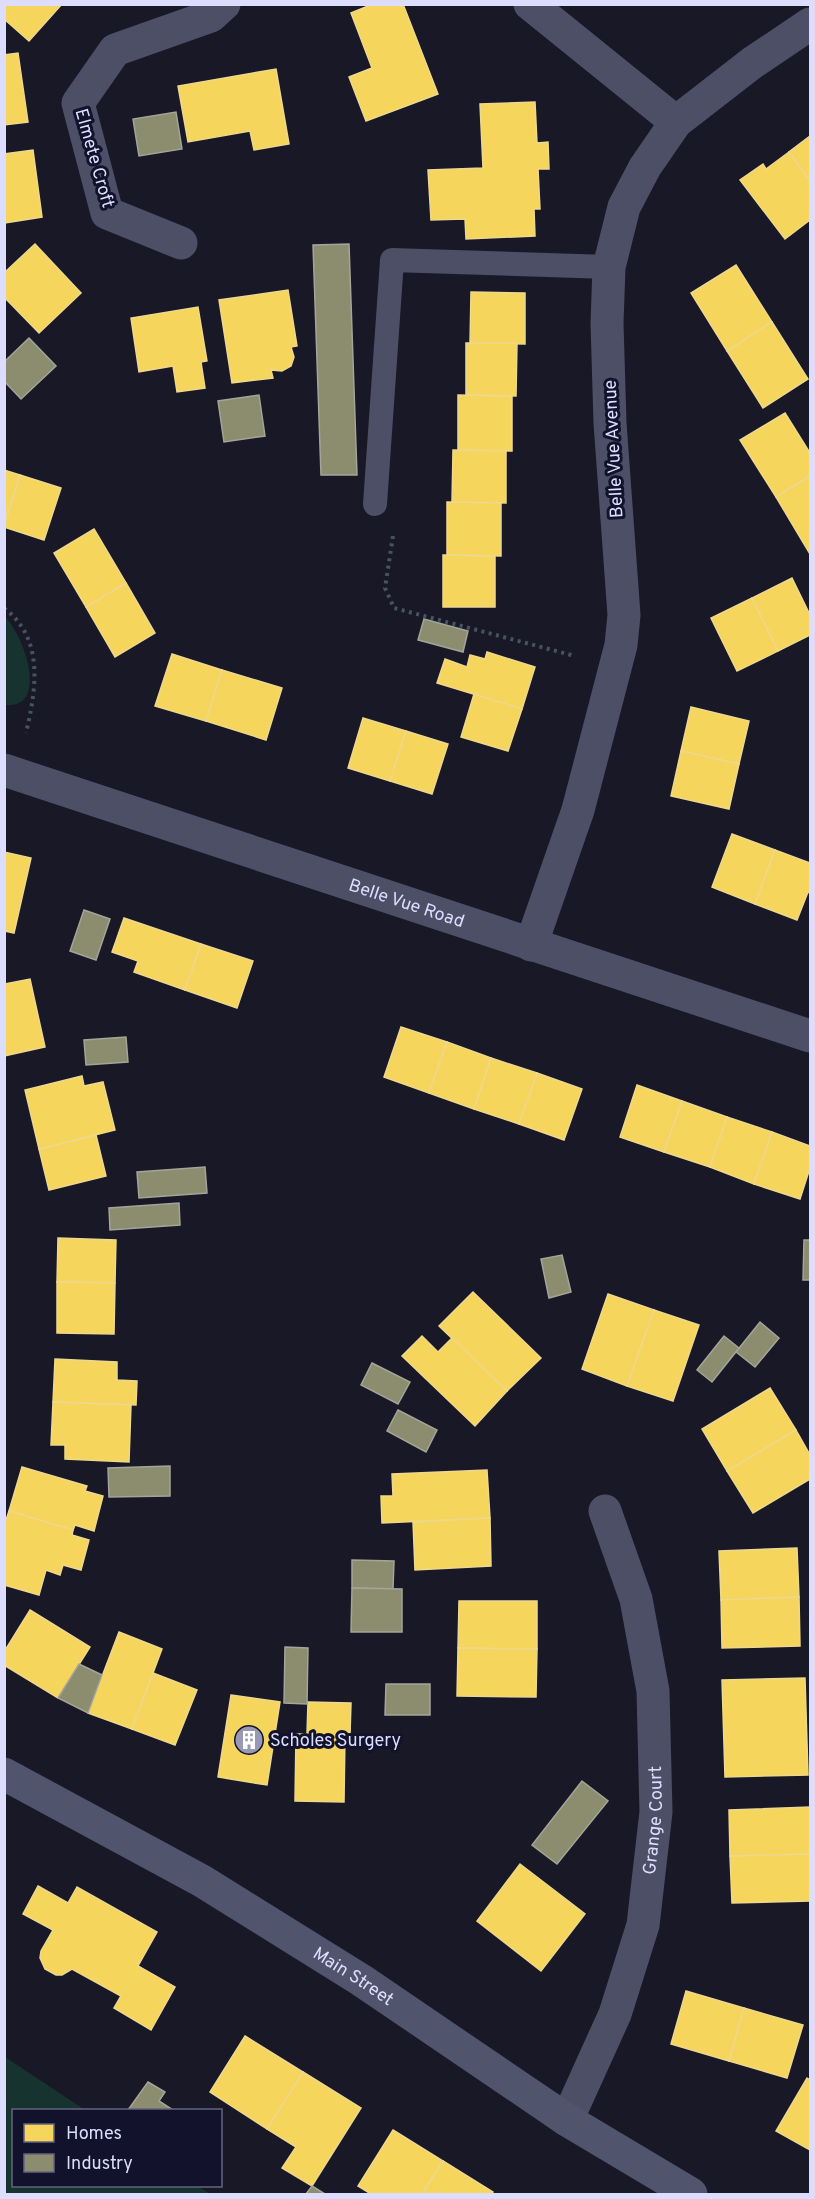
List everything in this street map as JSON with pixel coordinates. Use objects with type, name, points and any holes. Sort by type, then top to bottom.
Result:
[{"type":"street","name":"Elmete Croft","points":[[181,243],[107,213],[78,103],[115,50],[211,16],[224,4]]},
{"type":"street","points":[[530,4],[676,122]]},
{"type":"street","name":"Belle Vue Avenue","points":[[531,945],[578,810],[621,645],[624,615],[610,423],[607,323],[609,267],[624,207],[645,167],[676,122],[752,63],[810,24]]},
{"type":"street","name":"Belle Vue Road","points":[[11,772],[810,1036]]},
{"type":"street","name":"Grange Court","points":[[567,2120],[615,2014],[643,1925],[656,1812],[653,1691],[636,1599],[605,1511]]},
{"type":"street","name":"Main Street","points":[[4,1774],[212,1888],[361,1980],[567,2120],[691,2194]]},
{"type":"lane","points":[[375,504],[392,260],[609,267]]},
{"type":"path","points":[[375,504],[393,535],[384,588],[394,608],[615,667]]},
{"type":"path","points":[[4,608],[11,613],[28,638],[36,666],[34,696],[11,772]]},
{"type":"green space","points":[[4,616],[12,625],[25,653],[30,683],[27,695],[19,703],[5,705]]},
{"type":"green space","points":[[5,2057],[83,2109],[12,2109],[12,2187],[199,2187],[211,2194],[5,2194]]},
{"type":"building: Homes","points":[[4,4],[62,4],[29,41],[4,19]]},
{"type":"building: Homes","points":[[373,4],[403,4],[438,94],[366,121],[349,77],[372,68],[351,13]]},
{"type":"building: Homes","points":[[18,53],[28,122],[4,125],[4,55]]},
{"type":"building: Homes","points":[[276,69],[289,144],[254,150],[250,131],[188,142],[178,86]]},
{"type":"building: Homes","points":[[535,102],[537,143],[548,142],[549,169],[538,169],[540,209],[534,209],[535,236],[466,239],[465,219],[431,220],[428,170],[483,168],[480,104]]},
{"type":"building: Homes","points":[[810,136],[810,181],[789,152]]},
{"type":"building: Homes","points":[[33,150],[42,217],[4,223],[4,154]]},
{"type":"building: Homes","points":[[789,152],[810,181],[810,220],[785,239],[740,180],[763,164],[766,169]]},
{"type":"building: Homes","points":[[35,244],[81,293],[39,333],[4,297],[4,273]]},
{"type":"building: Homes","points":[[736,265],[772,322],[727,351],[691,293]]},
{"type":"building: Homes","points":[[288,290],[297,346],[291,347],[294,357],[291,366],[282,371],[271,370],[273,378],[232,383],[219,300]]},
{"type":"building: Homes","points":[[471,292],[525,293],[525,344],[470,343]]},
{"type":"building: Homes","points":[[198,307],[207,361],[201,362],[205,388],[177,392],[173,366],[139,372],[131,318]]},
{"type":"building: Homes","points":[[772,322],[808,379],[763,408],[727,351]]},
{"type":"building: Homes","points":[[466,343],[517,343],[516,396],[466,395]]},
{"type":"building: Homes","points":[[458,395],[512,396],[512,451],[458,450]]},
{"type":"building: Homes","points":[[785,413],[810,453],[810,476],[776,497],[740,440]]},
{"type":"building: Homes","points":[[453,450],[506,451],[506,503],[452,502]]},
{"type":"building: Homes","points":[[4,470],[20,475],[4,524]]},
{"type":"building: Homes","points":[[20,475],[61,488],[44,540],[4,527]]},
{"type":"building: Homes","points":[[810,476],[810,554],[776,497]]},
{"type":"building: Homes","points":[[447,502],[501,503],[501,556],[447,555]]},
{"type":"building: Homes","points":[[94,529],[126,583],[86,607],[54,553]]},
{"type":"building: Homes","points":[[443,555],[495,556],[495,607],[443,607]]},
{"type":"building: Homes","points":[[792,578],[810,615],[810,635],[778,651],[752,598]]},
{"type":"building: Homes","points":[[126,583],[155,633],[115,657],[86,607]]},
{"type":"building: Homes","points":[[752,598],[778,651],[737,671],[711,618]]},
{"type":"building: Homes","points":[[487,652],[535,667],[522,709],[437,683],[445,659],[467,667],[470,655],[485,659]]},
{"type":"building: Homes","points":[[172,654],[222,670],[206,721],[155,706]]},
{"type":"building: Homes","points":[[222,670],[282,688],[266,740],[206,721]]},
{"type":"building: Homes","points":[[474,694],[522,709],[508,751],[461,737]]},
{"type":"building: Homes","points":[[691,707],[749,721],[739,764],[681,751]]},
{"type":"building: Homes","points":[[363,718],[406,731],[390,781],[348,768]]},
{"type":"building: Homes","points":[[406,731],[448,744],[432,794],[390,781]]},
{"type":"building: Homes","points":[[681,751],[739,764],[729,809],[671,796]]},
{"type":"building: Homes","points":[[732,834],[775,850],[755,904],[712,887]]},
{"type":"building: Homes","points":[[775,850],[810,863],[810,893],[808,892],[797,920],[755,904]]},
{"type":"building: Homes","points":[[4,852],[31,858],[14,933],[4,931]]},
{"type":"building: Homes","points":[[124,918],[201,944],[185,990],[134,972],[138,961],[112,952]]},
{"type":"building: Homes","points":[[201,944],[253,961],[237,1008],[185,990]]},
{"type":"building: Homes","points":[[30,979],[45,1047],[4,1056],[4,984]]},
{"type":"building: Homes","points":[[401,1027],[447,1042],[429,1093],[384,1077]]},
{"type":"building: Homes","points":[[447,1042],[491,1058],[474,1109],[429,1093]]},
{"type":"building: Homes","points":[[491,1058],[537,1073],[519,1124],[474,1109]]},
{"type":"building: Homes","points":[[537,1073],[582,1089],[564,1140],[519,1124]]},
{"type":"building: Homes","points":[[82,1076],[84,1086],[103,1082],[115,1130],[39,1149],[25,1090]]},
{"type":"building: Homes","points":[[637,1085],[682,1101],[664,1152],[620,1137]]},
{"type":"building: Homes","points":[[682,1101],[727,1117],[710,1167],[664,1152]]},
{"type":"building: Homes","points":[[727,1117],[772,1132],[754,1184],[710,1167]]},
{"type":"building: Homes","points":[[772,1132],[810,1146],[810,1168],[800,1199],[754,1184]]},
{"type":"building: Homes","points":[[96,1135],[106,1176],[49,1190],[39,1149]]},
{"type":"building: Homes","points":[[58,1238],[116,1240],[115,1283],[57,1282]]},
{"type":"building: Homes","points":[[57,1282],[115,1283],[114,1334],[57,1333]]},
{"type":"building: Homes","points":[[473,1292],[541,1358],[507,1391],[439,1326]]},
{"type":"building: Homes","points":[[608,1294],[654,1310],[627,1386],[582,1369]]},
{"type":"building: Homes","points":[[654,1310],[699,1325],[673,1401],[627,1386]]},
{"type":"building: Homes","points":[[422,1336],[438,1352],[452,1338],[507,1391],[475,1426],[402,1356]]},
{"type":"building: Homes","points":[[55,1359],[117,1362],[117,1380],[137,1381],[136,1405],[53,1402]]},
{"type":"building: Homes","points":[[770,1388],[796,1430],[727,1471],[702,1429]]},
{"type":"building: Homes","points":[[53,1402],[131,1405],[129,1462],[65,1459],[65,1445],[51,1445]]},
{"type":"building: Homes","points":[[796,1430],[810,1455],[810,1479],[753,1513],[727,1471]]},
{"type":"building: Homes","points":[[22,1467],[87,1486],[85,1491],[103,1496],[94,1531],[75,1525],[73,1530],[9,1511]]},
{"type":"building: Homes","points":[[487,1470],[490,1518],[382,1523],[381,1496],[393,1496],[392,1474]]},
{"type":"building: Homes","points":[[9,1511],[73,1530],[72,1535],[89,1540],[81,1570],[63,1565],[60,1575],[46,1570],[39,1595],[4,1585],[4,1526]]},
{"type":"building: Homes","points":[[490,1518],[491,1566],[415,1570],[413,1522]]},
{"type":"building: Homes","points":[[797,1548],[799,1597],[721,1600],[719,1551]]},
{"type":"building: Homes","points":[[799,1597],[800,1646],[722,1648],[721,1600]]},
{"type":"building: Homes","points":[[459,1601],[537,1601],[537,1649],[458,1648]]},
{"type":"building: Homes","points":[[30,1610],[90,1647],[58,1698],[4,1665],[4,1652]]},
{"type":"building: Homes","points":[[119,1632],[162,1649],[132,1729],[88,1713]]},
{"type":"building: Homes","points":[[458,1648],[537,1649],[536,1697],[457,1696]]},
{"type":"building: Homes","points":[[153,1673],[197,1690],[175,1745],[132,1729]]},
{"type":"building: Homes","points":[[805,1678],[808,1775],[725,1777],[722,1680]]},
{"type":"building: Homes","name":"Scholes Surgery","points":[[231,1695],[280,1702],[267,1785],[218,1777]]},
{"type":"building: Homes","points":[[308,1702],[351,1703],[350,1735],[345,1735],[344,1802],[295,1801],[296,1734],[307,1734]]},
{"type":"building: Homes","points":[[810,1807],[810,1854],[730,1856],[729,1810]]},
{"type":"building: Homes","points":[[810,1854],[810,1901],[732,1903],[730,1856]]},
{"type":"building: Homes","points":[[520,1864],[585,1914],[541,1971],[477,1921]]},
{"type":"building: Homes","points":[[38,1886],[68,1903],[77,1887],[157,1932],[138,1966],[175,1987],[151,2030],[114,2008],[121,1996],[72,1969],[62,1975],[56,1975],[45,1969],[40,1958],[41,1951],[53,1930],[23,1914]]},
{"type":"building: Homes","points":[[686,1991],[744,2008],[729,2061],[671,2044]]},
{"type":"building: Homes","points":[[744,2008],[803,2025],[787,2078],[729,2061]]},
{"type":"building: Homes","points":[[245,2036],[303,2072],[267,2129],[210,2092]]},
{"type":"building: Homes","points":[[303,2072],[361,2108],[312,2186],[282,2168],[296,2147],[267,2129]]},
{"type":"building: Homes","points":[[807,2078],[810,2080],[810,2150],[776,2131]]},
{"type":"building: Homes","points":[[393,2130],[443,2161],[422,2194],[371,2194],[358,2186]]},
{"type":"building: Homes","points":[[443,2161],[493,2192],[492,2194],[422,2194]]},
{"type":"building: Industry","points":[[176,112],[182,149],[139,156],[133,119]]},
{"type":"building: Industry","points":[[349,244],[357,475],[321,475],[313,245]]},
{"type":"building: Industry","points":[[29,338],[56,366],[21,399],[4,381],[4,362]]},
{"type":"building: Industry","points":[[259,395],[265,436],[224,442],[218,401]]},
{"type":"building: Industry","points":[[424,619],[468,631],[463,652],[418,640]]},
{"type":"building: Industry","points":[[84,910],[110,919],[96,960],[70,951]]},
{"type":"building: Industry","points":[[126,1037],[128,1062],[86,1065],[84,1040]]},
{"type":"building: Industry","points":[[205,1167],[207,1193],[139,1198],[137,1172]]},
{"type":"building: Industry","points":[[179,1203],[180,1225],[110,1230],[109,1208]]},
{"type":"building: Industry","points":[[804,1240],[810,1240],[810,1280],[803,1280]]},
{"type":"building: Industry","points":[[562,1255],[571,1292],[549,1298],[541,1259]]},
{"type":"building: Industry","points":[[760,1322],[779,1338],[755,1367],[736,1352]]},
{"type":"building: Industry","points":[[724,1336],[739,1348],[712,1382],[697,1370]]},
{"type":"building: Industry","points":[[372,1363],[410,1382],[398,1404],[361,1385]]},
{"type":"building: Industry","points":[[398,1410],[437,1430],[426,1452],[387,1431]]},
{"type":"building: Industry","points":[[170,1466],[170,1496],[109,1497],[108,1468]]},
{"type":"building: Industry","points":[[352,1560],[394,1561],[393,1589],[352,1588]]},
{"type":"building: Industry","points":[[352,1588],[402,1589],[402,1632],[351,1632]]},
{"type":"building: Industry","points":[[285,1647],[308,1648],[307,1704],[284,1703]]},
{"type":"building: Industry","points":[[79,1664],[102,1675],[88,1713],[58,1698]]},
{"type":"building: Industry","points":[[386,1684],[430,1684],[430,1715],[385,1715]]},
{"type":"building: Industry","points":[[582,1781],[608,1801],[557,1864],[532,1845]]},
{"type":"building: Industry","points":[[148,2082],[165,2092],[159,2101],[171,2109],[129,2109]]},
{"type":"building: Industry","points":[[312,2186],[325,2194],[306,2194]]},
{"type":"place","name":"Scholes Surgery","points":[[249,1740]]}]
